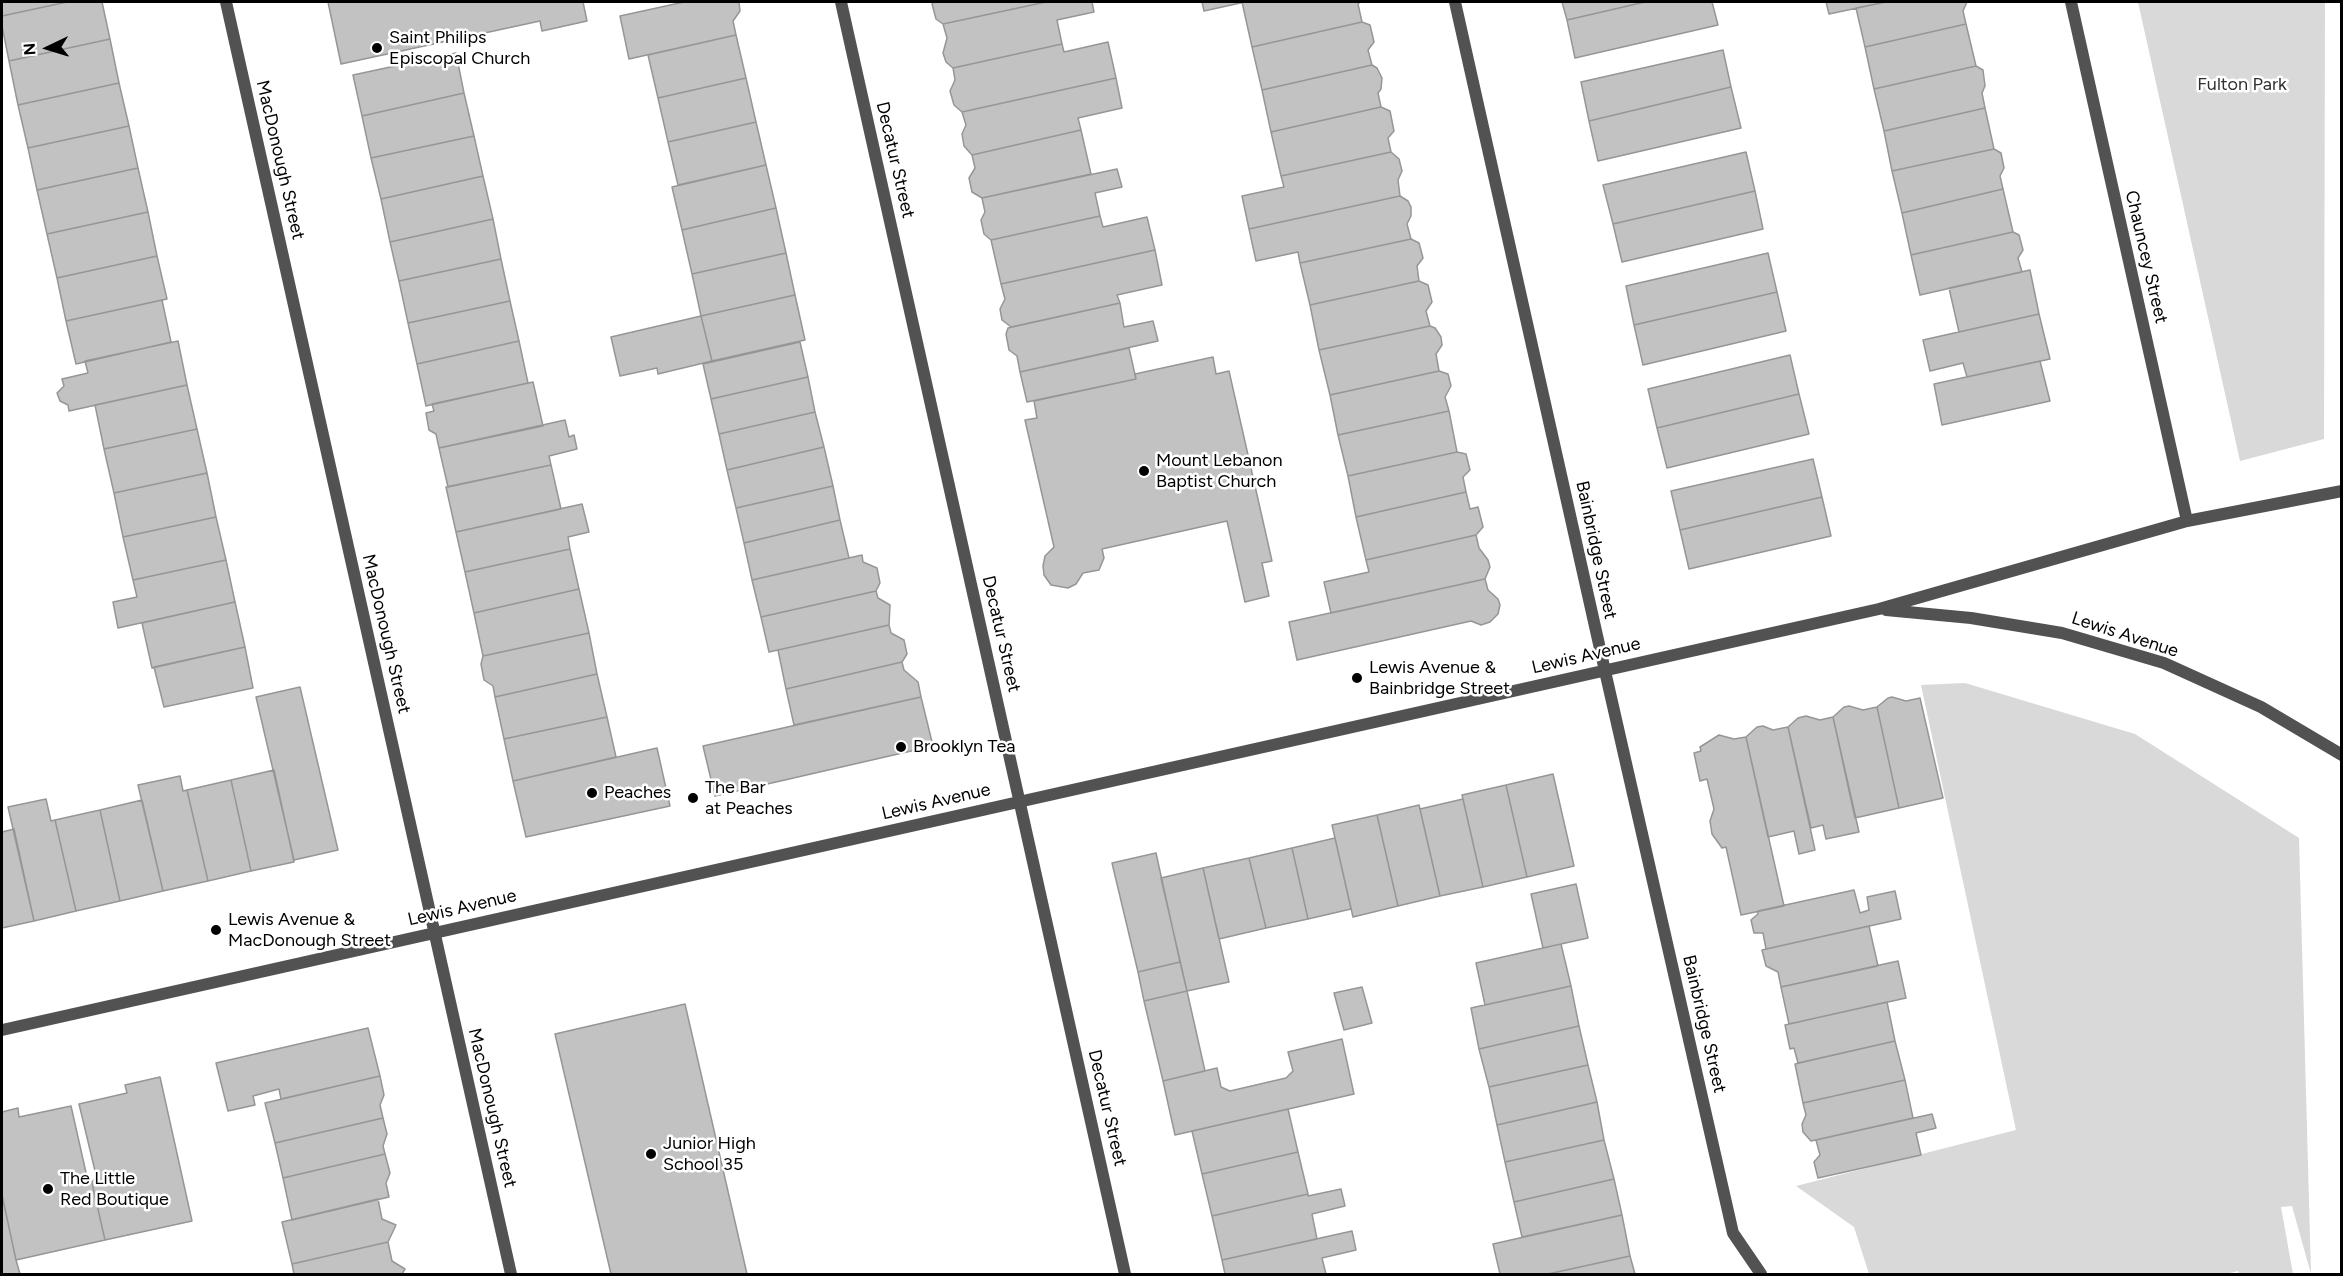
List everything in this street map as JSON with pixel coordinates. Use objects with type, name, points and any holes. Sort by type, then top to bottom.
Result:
[{"type":"street","name":"MacDonough Street","points":[[226,2],[511,1275]]},
{"type":"street","name":"Decatur Street","points":[[841,2],[1125,1275]]},
{"type":"street","name":"Bainbridge Street","points":[[1455,2],[1733,1233],[1761,1275]]},
{"type":"street","name":"Chauncey Street","points":[[2071,2],[2187,521]]},
{"type":"street","name":"Lewis Avenue","points":[[2,1030],[1879,609],[2187,521],[2342,491]]},
{"type":"street","name":"Lewis Avenue","points":[[1879,609],[1971,618],[2062,633],[2164,663],[2261,707],[2342,755]]},
{"type":"green space","name":"Fulton Park","points":[[2138,2],[2325,2],[2324,439],[2240,461]]},
{"type":"green space","points":[[1965,683],[2135,734],[2299,838],[2311,1274],[2292,1206],[2281,1207],[2293,1274],[2239,1274],[2238,1271],[2226,1274],[1869,1274],[1854,1227],[1796,1186],[2016,1130],[1921,685]]},
{"type":"building","points":[[2,2],[67,2],[2,16]]},
{"type":"building","points":[[67,2],[102,2],[110,39],[9,61],[2,16]]},
{"type":"building","name":"Saint Philips Episcopal Church","points":[[328,2],[583,2],[587,21],[542,31],[540,21],[341,64]]},
{"type":"building","points":[[684,2],[739,2],[740,11],[733,21],[736,35],[629,59],[620,16]]},
{"type":"building","points":[[934,2],[1046,2],[943,24],[936,19],[932,4]]},
{"type":"building","points":[[1046,2],[1092,2],[1094,12],[1057,20],[1062,44],[953,68],[946,62],[943,53],[947,38],[943,24]]},
{"type":"building","points":[[1202,2],[1245,2],[1204,11]]},
{"type":"building","points":[[1242,2],[1360,2],[1358,4],[1362,22],[1252,47]]},
{"type":"building","points":[[1562,2],[1645,2],[1567,20]]},
{"type":"building","points":[[1645,2],[1712,2],[1718,25],[1575,58],[1567,20]]},
{"type":"building","points":[[1826,2],[1886,2],[1829,14]]},
{"type":"building","points":[[1886,2],[1967,2],[1963,11],[1966,24],[1865,47],[1856,8]]},
{"type":"building","points":[[1362,22],[1370,25],[1374,42],[1368,50],[1372,65],[1262,90],[1252,47]]},
{"type":"building","points":[[1966,24],[1976,66],[1874,89],[1865,47]]},
{"type":"building","points":[[736,35],[746,78],[658,98],[648,55]]},
{"type":"building","points":[[110,39],[119,83],[18,105],[9,61]]},
{"type":"building","points":[[1108,42],[1116,78],[962,112],[954,105],[950,91],[955,80],[953,68],[1062,44],[1064,52]]},
{"type":"building","points":[[1723,50],[1731,87],[1589,121],[1581,82]]},
{"type":"building","points":[[456,53],[464,93],[362,116],[353,75]]},
{"type":"building","points":[[1372,65],[1377,68],[1382,78],[1381,89],[1378,93],[1381,107],[1271,132],[1262,90]]},
{"type":"building","points":[[1976,66],[1983,70],[1985,86],[1982,93],[1985,108],[1884,131],[1874,89]]},
{"type":"building","points":[[746,78],[756,122],[668,142],[658,98]]},
{"type":"building","points":[[1116,78],[1122,108],[1078,118],[1081,130],[972,155],[964,146],[962,134],[966,125],[962,112]]},
{"type":"building","points":[[119,83],[129,126],[28,148],[18,105]]},
{"type":"building","points":[[1731,87],[1741,128],[1598,161],[1589,121]]},
{"type":"building","points":[[464,93],[474,136],[371,158],[362,116]]},
{"type":"building","points":[[1381,107],[1390,111],[1394,131],[1388,138],[1391,152],[1281,176],[1271,132]]},
{"type":"building","points":[[1985,108],[1994,149],[1892,171],[1884,131]]},
{"type":"building","points":[[756,122],[766,165],[678,185],[668,142]]},
{"type":"building","points":[[129,126],[138,168],[37,190],[28,148]]},
{"type":"building","points":[[1081,130],[1091,174],[982,198],[972,192],[969,178],[975,168],[972,155]]},
{"type":"building","points":[[474,136],[483,176],[381,199],[371,158]]},
{"type":"building","points":[[1994,149],[2001,153],[2004,168],[2000,176],[2003,189],[1902,213],[1892,171]]},
{"type":"building","points":[[1391,152],[1399,159],[1402,171],[1398,180],[1400,196],[1249,229],[1242,196],[1284,187],[1281,176]]},
{"type":"building","points":[[1746,152],[1755,191],[1613,224],[1603,185]]},
{"type":"building","points":[[766,165],[776,208],[682,230],[672,187]]},
{"type":"building","points":[[138,168],[148,212],[47,234],[37,190]]},
{"type":"building","points":[[1117,169],[1122,187],[1095,193],[1100,216],[991,240],[984,234],[981,220],[985,212],[982,198]]},
{"type":"building","points":[[483,176],[493,219],[390,242],[381,199]]},
{"type":"building","points":[[2003,189],[2013,232],[1911,255],[1902,213]]},
{"type":"building","points":[[1755,191],[1763,229],[1622,262],[1613,224]]},
{"type":"building","points":[[1400,196],[1408,201],[1411,207],[1411,216],[1407,224],[1411,239],[1300,263],[1298,252],[1256,261],[1249,229]]},
{"type":"building","points":[[776,208],[786,253],[692,274],[682,230]]},
{"type":"building","points":[[148,212],[157,256],[57,278],[47,234]]},
{"type":"building","points":[[1100,216],[1103,227],[1147,217],[1155,250],[1001,284],[991,240]]},
{"type":"building","points":[[493,219],[501,259],[399,281],[390,242]]},
{"type":"building","points":[[2013,232],[2019,235],[2023,250],[2018,258],[2022,272],[1920,295],[1911,255]]},
{"type":"building","points":[[1411,239],[1419,243],[1423,258],[1417,266],[1419,281],[1310,305],[1300,263]]},
{"type":"building","points":[[1155,250],[1162,285],[1117,295],[1120,303],[1011,327],[1002,320],[1000,309],[1005,299],[1001,284]]},
{"type":"building","points":[[786,253],[795,295],[701,316],[692,274]]},
{"type":"building","points":[[1768,253],[1777,292],[1634,325],[1626,286]]},
{"type":"building","points":[[157,256],[167,299],[66,321],[57,278]]},
{"type":"building","points":[[501,259],[510,301],[408,323],[399,281]]},
{"type":"building","points":[[2030,270],[2039,314],[1959,332],[1949,288]]},
{"type":"building","points":[[1419,281],[1428,285],[1432,302],[1426,311],[1430,326],[1319,350],[1310,305]]},
{"type":"building","points":[[1777,292],[1786,331],[1643,365],[1634,325]]},
{"type":"building","points":[[795,295],[805,340],[712,361],[701,316]]},
{"type":"building","points":[[162,300],[171,342],[76,364],[66,321]]},
{"type":"building","points":[[510,301],[519,341],[417,364],[408,323]]},
{"type":"building","points":[[1120,303],[1124,327],[1153,321],[1158,341],[1020,372],[1017,356],[1009,350],[1006,334],[1008,328]]},
{"type":"building","points":[[2039,314],[2050,359],[1967,377],[1963,363],[1930,371],[1923,340]]},
{"type":"building","points":[[701,316],[712,361],[658,374],[657,368],[620,376],[611,337]]},
{"type":"building","points":[[1430,326],[1435,328],[1441,337],[1442,345],[1436,354],[1439,371],[1330,395],[1319,350]]},
{"type":"building","points":[[178,341],[187,385],[69,411],[68,405],[60,401],[57,393],[64,386],[62,379],[88,373],[85,361]]},
{"type":"building","points":[[519,341],[528,383],[426,406],[417,364]]},
{"type":"building","points":[[800,342],[808,377],[711,399],[703,364]]},
{"type":"building","points":[[1129,348],[1136,379],[1027,402],[1020,372]]},
{"type":"building","points":[[1790,355],[1799,394],[1657,428],[1648,389]]},
{"type":"building","name":"Mount Lebanon Baptist Church","points":[[1213,357],[1216,374],[1229,371],[1272,561],[1262,563],[1269,596],[1245,602],[1227,521],[1102,549],[1104,558],[1099,570],[1083,573],[1076,584],[1068,588],[1051,585],[1044,575],[1043,566],[1045,556],[1054,547],[1025,420],[1037,418],[1034,401],[1136,379],[1135,374]]},
{"type":"building","points":[[2040,361],[2050,401],[1942,425],[1934,384]]},
{"type":"building","points":[[1439,371],[1448,374],[1451,386],[1445,397],[1449,411],[1338,435],[1330,395]]},
{"type":"building","points":[[808,377],[815,412],[719,434],[711,399]]},
{"type":"building","points":[[533,382],[543,426],[439,448],[436,434],[429,430],[426,413],[434,411],[432,404]]},
{"type":"building","points":[[187,385],[197,429],[104,449],[95,405]]},
{"type":"building","points":[[1799,394],[1809,434],[1667,468],[1657,428]]},
{"type":"building","points":[[1449,411],[1457,452],[1348,476],[1338,435]]},
{"type":"building","points":[[815,412],[824,447],[727,470],[719,434]]},
{"type":"building","points":[[565,420],[569,437],[574,435],[577,449],[549,456],[551,465],[448,487],[439,448]]},
{"type":"building","points":[[197,429],[207,473],[114,493],[104,449]]},
{"type":"building","points":[[824,447],[833,486],[736,508],[727,470]]},
{"type":"building","points":[[1457,452],[1466,454],[1470,470],[1463,477],[1466,492],[1356,517],[1348,476]]},
{"type":"building","points":[[1813,459],[1822,497],[1680,530],[1671,491]]},
{"type":"building","points":[[551,465],[561,509],[456,532],[446,487]]},
{"type":"building","points":[[207,473],[216,517],[123,537],[114,493]]},
{"type":"building","points":[[833,486],[840,520],[744,543],[736,508]]},
{"type":"building","points":[[1466,492],[1470,509],[1478,507],[1483,527],[1476,535],[1366,560],[1356,517]]},
{"type":"building","points":[[1822,497],[1831,536],[1689,569],[1680,530]]},
{"type":"building","points":[[582,504],[589,532],[568,537],[570,549],[465,572],[456,532]]},
{"type":"building","points":[[216,517],[226,560],[133,580],[123,537]]},
{"type":"building","points":[[840,520],[849,558],[752,580],[744,543]]},
{"type":"building","points":[[1476,535],[1479,548],[1490,567],[1485,579],[1331,613],[1324,582],[1369,572],[1366,560]]},
{"type":"building","points":[[570,549],[579,589],[474,613],[465,572]]},
{"type":"building","points":[[862,555],[863,562],[877,568],[880,583],[876,591],[761,617],[752,580]]},
{"type":"building","points":[[226,560],[235,602],[118,628],[113,602],[137,597],[133,580]]},
{"type":"building","points":[[1485,579],[1488,590],[1498,599],[1500,605],[1498,614],[1490,622],[1481,625],[1471,621],[1297,660],[1289,622]]},
{"type":"building","points":[[579,589],[589,633],[483,656],[474,613]]},
{"type":"building","points":[[876,591],[878,598],[890,605],[889,625],[769,652],[761,617]]},
{"type":"building","points":[[235,602],[245,647],[152,668],[142,623]]},
{"type":"building","points":[[889,625],[891,633],[904,640],[907,654],[902,662],[786,689],[778,650]]},
{"type":"building","points":[[589,633],[597,674],[495,697],[493,686],[484,680],[481,664],[483,656]]},
{"type":"building","points":[[245,647],[253,688],[164,707],[154,667]]},
{"type":"building","points":[[902,662],[904,670],[918,682],[921,697],[794,725],[786,689]]},
{"type":"building","points":[[597,674],[607,717],[504,739],[495,697]]},
{"type":"building","points":[[300,687],[338,850],[294,860],[256,697]]},
{"type":"building","points":[[921,697],[933,746],[715,796],[703,746]]},
{"type":"building","points":[[1892,697],[1906,701],[1920,698],[1943,798],[1899,808],[1877,707]]},
{"type":"building","points":[[1844,707],[1863,710],[1877,707],[1899,808],[1855,818],[1833,717]]},
{"type":"building","points":[[1806,716],[1820,720],[1833,717],[1859,832],[1826,839],[1823,825],[1811,828],[1788,727],[1798,718]]},
{"type":"building","points":[[607,717],[616,757],[513,781],[504,739]]},
{"type":"building","points":[[1763,726],[1773,730],[1788,727],[1815,850],[1799,854],[1794,831],[1768,837],[1746,737],[1757,727]]},
{"type":"building","points":[[1719,735],[1734,739],[1746,737],[1784,906],[1741,915],[1726,847],[1722,848],[1712,834],[1710,821],[1714,809],[1707,779],[1700,781],[1694,753],[1701,751],[1700,747]]},
{"type":"building","name":"Peaches","points":[[657,748],[670,806],[526,837],[513,781]]},
{"type":"building","points":[[274,770],[294,862],[251,871],[231,780]]},
{"type":"building","points":[[1553,774],[1574,866],[1527,877],[1506,785]]},
{"type":"building","points":[[180,776],[183,791],[187,790],[208,881],[163,891],[138,785]]},
{"type":"building","points":[[231,780],[251,871],[208,881],[187,790]]},
{"type":"building","points":[[1506,785],[1527,877],[1483,887],[1462,795]]},
{"type":"building","points":[[46,799],[51,821],[55,820],[76,911],[34,921],[8,807]]},
{"type":"building","points":[[1463,799],[1483,887],[1440,896],[1420,809]]},
{"type":"building","points":[[142,800],[163,891],[120,901],[100,810]]},
{"type":"building","points":[[1419,805],[1440,896],[1398,906],[1377,815]]},
{"type":"building","points":[[100,810],[120,901],[76,911],[55,820]]},
{"type":"building","points":[[1377,815],[1398,906],[1353,917],[1332,825]]},
{"type":"building","points":[[14,829],[34,921],[2,928],[2,832]]},
{"type":"building","points":[[1335,838],[1351,909],[1308,919],[1292,848]]},
{"type":"building","points":[[1292,848],[1308,919],[1266,928],[1249,858]]},
{"type":"building","points":[[1156,853],[1180,962],[1138,972],[1112,863]]},
{"type":"building","points":[[1249,858],[1266,928],[1219,939],[1203,868]]},
{"type":"building","points":[[1203,868],[1229,982],[1187,991],[1161,878]]},
{"type":"building","points":[[1576,884],[1588,938],[1543,948],[1531,894]]},
{"type":"building","points":[[1854,890],[1860,913],[1869,910],[1867,897],[1895,891],[1901,919],[1766,949],[1763,933],[1754,933],[1751,920],[1758,914],[1758,911]]},
{"type":"building","points":[[1869,926],[1878,966],[1781,987],[1778,972],[1766,966],[1762,950]]},
{"type":"building","points":[[1561,944],[1571,986],[1485,1005],[1476,963]]},
{"type":"building","points":[[1898,961],[1906,998],[1789,1024],[1781,987]]},
{"type":"building","points":[[1180,962],[1187,991],[1144,1001],[1138,972]]},
{"type":"building","points":[[1571,986],[1579,1026],[1479,1049],[1471,1008]]},
{"type":"building","points":[[1362,987],[1372,1023],[1344,1030],[1334,993]]},
{"type":"building","points":[[1187,991],[1205,1071],[1163,1081],[1144,1001]]},
{"type":"building","points":[[1887,1002],[1895,1041],[1798,1063],[1794,1048],[1790,1049],[1785,1025]]},
{"type":"building","name":"Junior High School 35","points":[[685,1004],[747,1274],[611,1274],[555,1034]]},
{"type":"building","points":[[1579,1026],[1588,1065],[1489,1087],[1479,1049]]},
{"type":"building","points":[[368,1028],[380,1076],[281,1099],[279,1089],[253,1096],[255,1105],[228,1111],[216,1063]]},
{"type":"building","points":[[1342,1039],[1354,1094],[1175,1135],[1163,1081],[1217,1068],[1221,1087],[1230,1091],[1286,1078],[1293,1071],[1288,1052]]},
{"type":"building","points":[[1895,1041],[1905,1080],[1803,1103],[1795,1064]]},
{"type":"building","points":[[1588,1065],[1597,1102],[1497,1125],[1489,1087]]},
{"type":"building","points":[[380,1076],[384,1095],[380,1105],[383,1118],[275,1143],[265,1103]]},
{"type":"building","points":[[160,1077],[192,1221],[105,1240],[92,1183],[96,1175],[79,1104],[127,1093],[125,1085]]},
{"type":"building","points":[[1905,1080],[1913,1118],[1811,1141],[1803,1132],[1802,1124],[1806,1115],[1803,1103]]},
{"type":"building","points":[[1597,1102],[1604,1140],[1505,1162],[1497,1125]]},
{"type":"building","name":"The Little Red Boutique","points":[[71,1106],[87,1177],[92,1183],[105,1240],[16,1260],[2,1195],[2,1112],[18,1108],[19,1117]]},
{"type":"building","points":[[1288,1109],[1298,1152],[1202,1174],[1192,1131]]},
{"type":"building","points":[[1932,1114],[1936,1128],[1916,1133],[1921,1155],[1818,1178],[1814,1162],[1820,1155],[1816,1140]]},
{"type":"building","points":[[383,1118],[387,1134],[383,1146],[385,1154],[283,1178],[275,1143]]},
{"type":"building","points":[[1604,1140],[1614,1179],[1514,1202],[1505,1162]]},
{"type":"building","points":[[1298,1152],[1308,1194],[1212,1216],[1202,1174]]},
{"type":"building","points":[[385,1154],[390,1173],[386,1183],[389,1197],[292,1220],[283,1178]]},
{"type":"building","points":[[1614,1179],[1622,1215],[1522,1237],[1514,1202]]},
{"type":"building","points":[[1341,1189],[1345,1206],[1312,1214],[1317,1239],[1222,1260],[1212,1216],[1308,1194],[1308,1196]]},
{"type":"building","points":[[2,1195],[16,1260],[20,1274],[2,1274]]},
{"type":"building","points":[[378,1199],[382,1219],[396,1225],[388,1242],[292,1264],[282,1222]]},
{"type":"building","points":[[1622,1215],[1630,1256],[1548,1274],[1500,1274],[1493,1244]]},
{"type":"building","points":[[1352,1231],[1356,1250],[1322,1258],[1326,1274],[1225,1274],[1222,1260]]},
{"type":"building","points":[[388,1242],[392,1261],[405,1269],[402,1274],[294,1274],[292,1264]]},
{"type":"building","points":[[1630,1256],[1635,1274],[1548,1274]]},
{"type":"place","name":"Saint Philips Episcopal Church","points":[[377,48]]},
{"type":"place","name":"Mount Lebanon Baptist Church","points":[[1144,471]]},
{"type":"place","name":"Lewis Avenue & Bainbridge Street","points":[[1357,678]]},
{"type":"place","name":"Brooklyn Tea","points":[[901,747]]},
{"type":"place","name":"Peaches","points":[[592,793]]},
{"type":"place","name":"The Bar at Peaches","points":[[693,798]]},
{"type":"place","name":"Lewis Avenue & MacDonough Street","points":[[216,930]]},
{"type":"place","name":"Junior High School 35","points":[[651,1154]]},
{"type":"place","name":"The Little Red Boutique","points":[[48,1189]]}]
